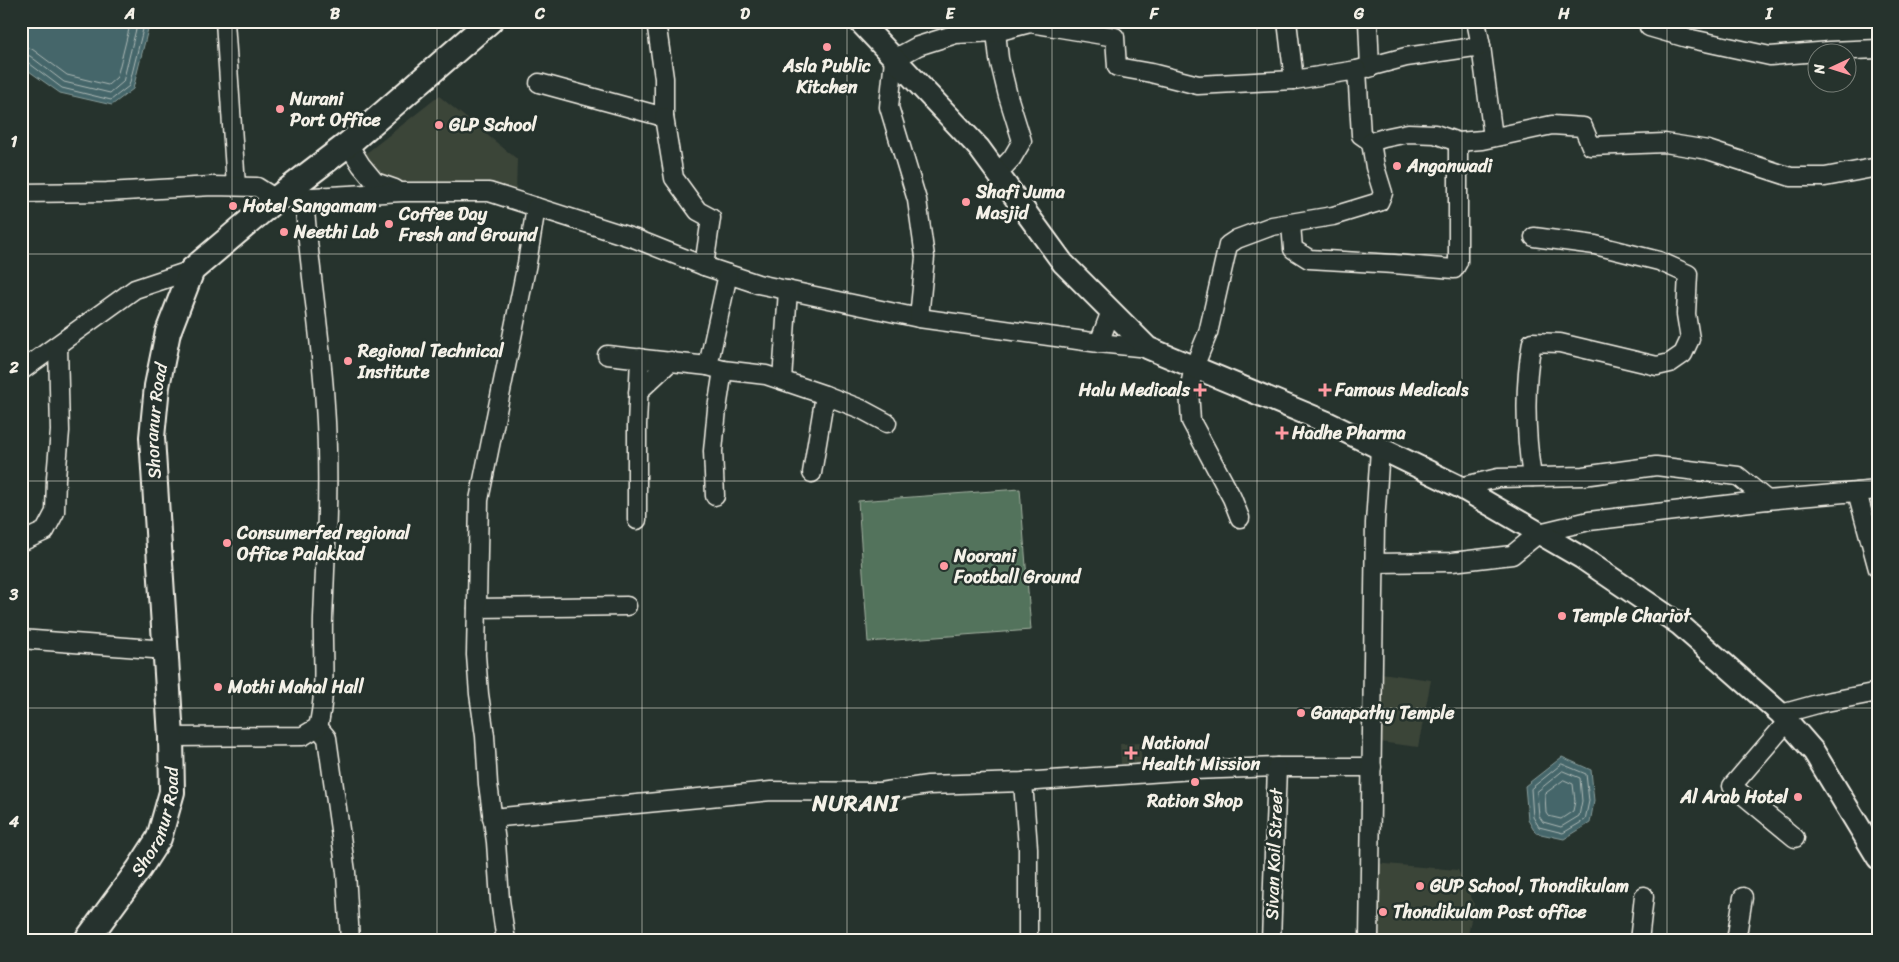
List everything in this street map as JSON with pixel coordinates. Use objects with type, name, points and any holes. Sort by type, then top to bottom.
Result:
[{"type":"main road","name":"Shoranur Road","points":[[86,941],[159,838],[172,792],[172,737],[152,437],[157,386],[168,332],[192,270],[276,199],[348,144],[480,24]]},
{"type":"street","points":[[225,21],[236,186]]},
{"type":"street","points":[[656,21],[664,78],[664,117],[674,178],[698,211],[711,218],[704,266]]},
{"type":"street","points":[[858,21],[979,148],[1063,263],[1148,348]]},
{"type":"street","points":[[1287,21],[1294,80]]},
{"type":"street","points":[[1240,518],[1232,498],[1191,421],[1189,390],[1194,367],[1208,333],[1228,246],[1236,239],[1272,226],[1333,216],[1379,202],[1383,193],[1375,168],[1371,142],[1361,135],[1363,69],[1368,21]]},
{"type":"street","points":[[1476,21],[1493,137]]},
{"type":"street","points":[[894,59],[918,46],[956,34],[996,32],[1030,22],[1115,37],[1117,67],[1151,72],[1198,85],[1294,80],[1363,69],[1406,57],[1481,46]]},
{"type":"street","points":[[1649,27],[1686,38],[1770,56],[1878,49]]},
{"type":"street","points":[[996,32],[999,59],[1022,141],[1012,158],[997,174]]},
{"type":"street","points":[[894,59],[889,107],[916,200],[925,257],[919,318]]},
{"type":"street","points":[[539,83],[664,117]]},
{"type":"street","points":[[1371,142],[1408,133],[1436,134],[1458,142],[1482,140],[1552,125],[1583,127],[1591,146],[1665,143],[1708,150],[1791,177],[1825,177],[1878,167]]},
{"type":"street","points":[[1291,224],[1294,249],[1309,260],[1454,269],[1458,262],[1458,142]]},
{"type":"street","points":[[348,144],[375,182],[402,192]]},
{"type":"street","points":[[21,193],[107,192],[212,186],[257,187],[276,199],[402,192],[489,192],[636,239],[704,266],[758,284],[919,318],[1148,348],[1326,422],[1460,487],[1582,558],[1679,624],[1784,718],[1814,752],[1878,858]]},
{"type":"street","points":[[172,737],[303,736],[318,727],[323,709],[327,476],[324,397],[304,198]]},
{"type":"street","points":[[506,941],[500,900],[496,842],[488,784],[486,736],[479,694],[476,655],[479,500],[505,376],[536,207]]},
{"type":"street","points":[[1532,477],[1528,450],[1526,403],[1528,366],[1532,342],[1560,342],[1657,366],[1670,363],[1683,354],[1690,339],[1686,314],[1688,274],[1659,261],[1595,245],[1534,237]]},
{"type":"street","points":[[21,371],[135,289],[192,270]]},
{"type":"street","points":[[715,496],[713,451],[716,368],[728,274]]},
{"type":"street","points":[[782,380],[788,290]]},
{"type":"street","points":[[1099,343],[1110,311]]},
{"type":"street","points":[[21,542],[45,531],[55,512],[60,432],[58,346]]},
{"type":"street","points":[[607,355],[671,361],[766,374],[861,409],[887,423]]},
{"type":"street","points":[[637,520],[637,425],[640,358]]},
{"type":"street","points":[[638,392],[671,361]]},
{"type":"street","points":[[812,473],[825,395]]},
{"type":"street","points":[[1369,941],[1375,563],[1380,449]]},
{"type":"street","points":[[1460,487],[1498,478],[1584,476],[1656,466],[1738,476],[1767,500]]},
{"type":"street","points":[[1375,563],[1452,562],[1512,555],[1539,533],[1590,521],[1767,500],[1878,490]]},
{"type":"street","points":[[1857,492],[1878,569]]},
{"type":"street","points":[[476,608],[627,606]]},
{"type":"street","points":[[21,639],[166,650]]},
{"type":"street","points":[[1795,838],[1732,786],[1784,718],[1821,703],[1878,692]]},
{"type":"street","points":[[318,727],[327,738],[346,872],[350,941]]},
{"type":"street","points":[[492,818],[771,791],[880,792],[928,785],[1023,782],[1193,770],[1277,767],[1372,767]]},
{"type":"street","name":"Sivan Koil Street","points":[[1271,941],[1277,767]]},
{"type":"street","points":[[1023,782],[1028,848],[1028,941]]},
{"type":"street","points":[[1640,941],[1644,896]]},
{"type":"street","points":[[1736,941],[1743,897]]},
{"type":"shaded area","name":"GLP School","points":[[439,96],[517,159],[516,193],[489,185],[393,181],[377,173],[365,154]]},
{"type":"shaded area","points":[[1381,673],[1431,680],[1418,747],[1379,742]]},
{"type":"shaded area","name":"National Health Mission","points":[[1140,743],[1142,763],[1121,764],[1120,744]]},
{"type":"shaded area","name":"GUP School, Thondikulam","points":[[1374,863],[1458,870],[1474,903],[1467,941],[1375,941]]},
{"type":"green space","name":"Noorani Football Ground","points":[[1020,489],[1031,630],[868,642],[858,501]]},
{"type":"water","points":[[21,21],[150,21],[133,89],[112,105],[60,93],[26,69],[21,62]]},
{"type":"water","points":[[1562,757],[1591,770],[1594,801],[1590,823],[1564,839],[1536,833],[1528,819],[1525,786]]},
{"type":"place","name":"Asla Public Kitchen","points":[[827,47]]},
{"type":"place","name":"Nurani Port Office","points":[[280,109]]},
{"type":"place","name":"GLP School","points":[[439,125]]},
{"type":"place","name":"Anganwadi","points":[[1397,166]]},
{"type":"place","name":"Shafi Juma Masjid","points":[[966,202]]},
{"type":"place","name":"Hotel Sangamam","points":[[233,206]]},
{"type":"place","name":"Coffee Day Fresh and Ground","points":[[389,224]]},
{"type":"place","name":"Neethi Lab","points":[[284,232]]},
{"type":"place","name":"Regional Technical Institute","points":[[348,361]]},
{"type":"place","name":"Halu Medicals","points":[[1200,390]]},
{"type":"place","name":"Famous Medicals","points":[[1325,390]]},
{"type":"place","name":"Hadhe Pharma","points":[[1282,433]]},
{"type":"place","name":"Consumerfed regional Office Palakkad","points":[[227,543]]},
{"type":"place","name":"Noorani Football Ground","points":[[944,566]]},
{"type":"place","name":"Temple Chariot","points":[[1562,616]]},
{"type":"place","name":"Mothi Mahal Hall","points":[[218,687]]},
{"type":"place","name":"Ganapathy Temple","points":[[1301,713]]},
{"type":"place","name":"National Health Mission","points":[[1131,753]]},
{"type":"place","name":"Ration Shop","points":[[1195,782]]},
{"type":"place","name":"Al Arab Hotel","points":[[1798,797]]},
{"type":"place","name":"GUP School, Thondikulam","points":[[1420,886]]},
{"type":"place","name":"Thondikulam Post office","points":[[1383,912]]},
{"type":"district","name":"NURANI","points":[[856,803]]}]
